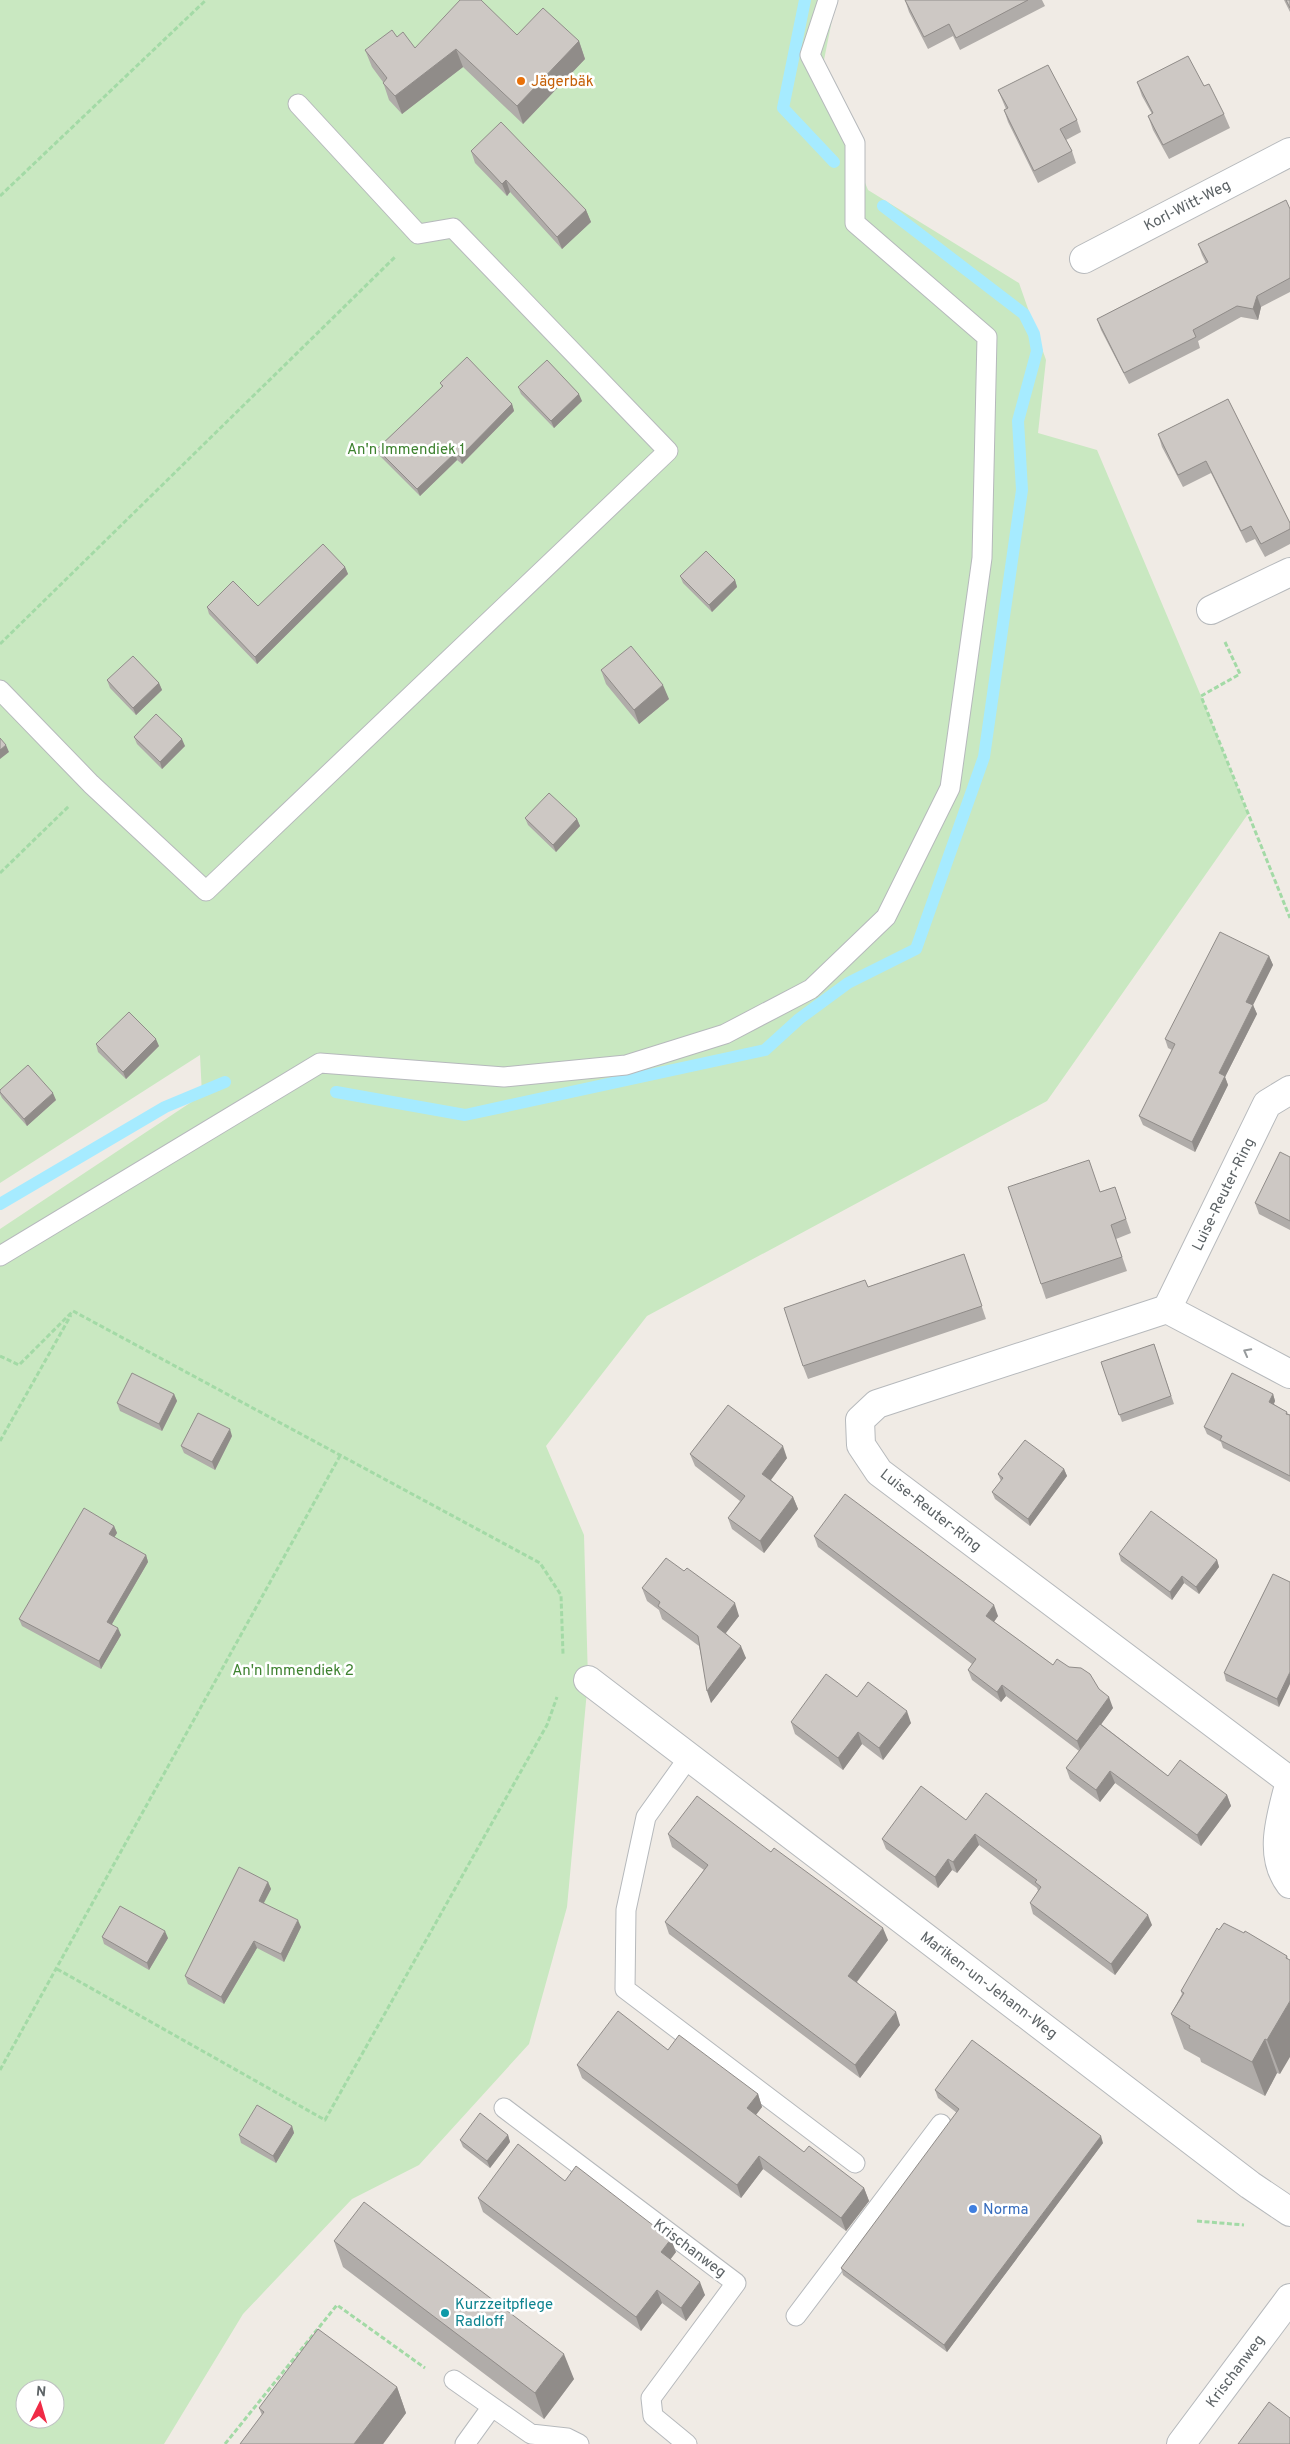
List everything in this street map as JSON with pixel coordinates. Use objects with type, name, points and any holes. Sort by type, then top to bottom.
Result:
[{"type":"street","name":"Korl-Witt-Weg","points":[[1084,258],[1290,152]]},
{"type":"street","points":[[1211,610],[1290,572]]},
{"type":"street","name":"Luise-Reuter-Ring","points":[[1290,1090],[1267,1104],[1167,1309],[878,1404],[860,1420],[861,1445],[879,1472],[1290,1781],[1276,1839],[1284,1876],[1290,1884]]},
{"type":"street","points":[[1167,1309],[1290,1374]]},
{"type":"street","name":"Mariken-un-Jehann-Weg","points":[[576,1679],[689,1757],[1250,2184],[1290,2212]]},
{"type":"street","name":"Krischanweg","points":[[1181,2444],[1290,2298]]},
{"type":"lane","points":[[0,1256],[320,1063],[504,1077],[626,1064],[725,1034],[811,989],[886,917],[950,788],[982,558],[988,337],[855,223],[855,143],[810,54],[828,0]]},
{"type":"lane","points":[[0,690],[91,784],[206,891],[668,451],[453,228],[418,234],[298,104]]},
{"type":"lane","points":[[689,1757],[646,1817],[626,1910],[624,1989],[855,2163]]},
{"type":"lane","name":"Krischanweg","points":[[504,2108],[736,2283],[650,2398],[654,2416],[687,2444]]},
{"type":"lane","points":[[796,2316],[941,2124]]},
{"type":"lane","points":[[454,2380],[531,2434],[567,2438],[579,2444]]},
{"type":"lane","points":[[465,2444],[492,2408]]},
{"type":"path","points":[[0,196],[206,0]]},
{"type":"path","points":[[0,644],[418,234]]},
{"type":"path","points":[[1211,610],[1240,674],[1201,696],[1290,918]]},
{"type":"path","points":[[0,873],[91,784]]},
{"type":"path","points":[[0,1356],[19,1365],[73,1311]]},
{"type":"path","points":[[0,1441],[73,1311]]},
{"type":"path","points":[[57,1969],[325,2120],[547,1725],[576,1679],[561,1595],[540,1563],[73,1311]]},
{"type":"path","points":[[0,2070],[341,1454]]},
{"type":"path","points":[[225,2444],[337,2305],[444,2382],[454,2380]]},
{"type":"green space","points":[[0,0],[836,0],[821,75],[868,190],[1019,283],[1046,360],[1038,433],[1097,450],[1201,696],[1248,814],[1047,1101],[647,1316],[546,1446],[584,1535],[588,1680],[567,1907],[529,2044],[419,2165],[352,2199],[243,2314],[164,2444],[0,2444],[0,1229],[202,1095],[200,1055],[0,1183]]},
{"type":"building","points":[[460,0],[481,0],[517,35],[543,8],[579,41],[517,106],[456,49],[395,96],[383,83],[387,78],[365,50],[392,30],[397,37],[403,32],[415,48]]},
{"type":"building","points":[[905,0],[1028,0],[956,38],[949,24],[924,37]]},
{"type":"building","points":[[1286,0],[1290,0],[1290,8]]},
{"type":"building","points":[[1188,56],[1204,86],[1209,84],[1224,114],[1163,145],[1148,116],[1153,113],[1137,82]]},
{"type":"building","points":[[1048,65],[1077,120],[1060,129],[1072,151],[1034,171],[1004,110],[1008,108],[998,90]]},
{"type":"building","points":[[501,122],[586,210],[557,237],[506,180],[502,184],[471,151]]},
{"type":"building","points":[[1286,200],[1290,209],[1290,278],[1257,296],[1253,309],[1237,306],[1193,330],[1196,337],[1124,373],[1097,319],[1208,262],[1198,244]]},
{"type":"building","points":[[467,357],[512,404],[460,457],[455,453],[417,489],[377,449],[443,386],[440,383]]},
{"type":"building","points":[[547,360],[579,394],[551,421],[518,387]]},
{"type":"building","points":[[1228,399],[1290,523],[1290,529],[1261,544],[1251,526],[1241,531],[1206,461],[1178,475],[1158,434]]},
{"type":"building","points":[[323,544],[345,567],[255,657],[207,607],[233,581],[258,606]]},
{"type":"building","points":[[706,551],[735,580],[709,605],[680,576]]},
{"type":"building","points":[[631,646],[663,685],[634,710],[601,670]]},
{"type":"building","points":[[133,656],[159,683],[133,708],[107,680]]},
{"type":"building","points":[[156,714],[182,739],[160,762],[134,737]]},
{"type":"building","points":[[0,738],[6,745],[0,750]]},
{"type":"building","points":[[549,793],[577,819],[553,845],[525,818]]},
{"type":"building","points":[[1220,932],[1269,956],[1246,1002],[1253,1005],[1219,1073],[1225,1076],[1192,1142],[1139,1116],[1175,1044],[1165,1039]]},
{"type":"building","points":[[129,1012],[156,1039],[123,1072],[96,1044]]},
{"type":"building","points":[[28,1065],[53,1093],[24,1119],[0,1090]]},
{"type":"building","points":[[1280,1152],[1290,1157],[1290,1221],[1255,1203]]},
{"type":"building","points":[[1089,1160],[1100,1192],[1115,1187],[1126,1219],[1111,1225],[1122,1257],[1041,1284],[1008,1187]]},
{"type":"building","points":[[964,1254],[982,1306],[803,1366],[784,1308],[865,1280],[868,1287]]},
{"type":"building","points":[[1154,1344],[1171,1396],[1119,1415],[1101,1362]]},
{"type":"building","points":[[132,1373],[174,1394],[159,1424],[117,1403]]},
{"type":"building","points":[[1232,1373],[1273,1394],[1269,1402],[1290,1415],[1290,1476],[1220,1440],[1222,1436],[1204,1427]]},
{"type":"building","points":[[728,1405],[783,1446],[762,1474],[793,1497],[760,1541],[728,1518],[745,1496],[690,1454]]},
{"type":"building","points":[[198,1413],[230,1429],[212,1462],[181,1446]]},
{"type":"building","points":[[1025,1440],[1064,1469],[1028,1519],[992,1492],[1003,1478],[998,1474]]},
{"type":"building","points":[[845,1494],[994,1605],[986,1616],[1053,1665],[1057,1659],[1069,1667],[1081,1668],[1090,1674],[1099,1689],[1109,1697],[1077,1741],[1002,1685],[997,1692],[968,1670],[976,1659],[814,1536]]},
{"type":"building","points":[[84,1508],[114,1526],[109,1534],[146,1555],[107,1622],[118,1628],[99,1661],[19,1619]]},
{"type":"building","points":[[1151,1511],[1217,1560],[1196,1587],[1182,1576],[1170,1592],[1119,1554]]},
{"type":"building","points":[[666,1558],[684,1571],[687,1568],[735,1603],[717,1627],[741,1646],[707,1691],[698,1636],[658,1606],[660,1602],[642,1588]]},
{"type":"building","points":[[1273,1574],[1290,1582],[1290,1672],[1277,1699],[1224,1673]]},
{"type":"building","points":[[826,1674],[857,1697],[868,1682],[907,1711],[879,1748],[858,1732],[838,1758],[791,1722]]},
{"type":"building","points":[[1100,1724],[1168,1776],[1180,1760],[1227,1795],[1197,1835],[1110,1771],[1096,1790],[1066,1768]]},
{"type":"building","points":[[921,1786],[966,1820],[986,1793],[1148,1915],[1111,1964],[1030,1903],[1041,1887],[1035,1882],[1037,1880],[975,1834],[953,1862],[948,1859],[935,1877],[882,1839]]},
{"type":"building","points":[[697,1796],[771,1852],[774,1848],[883,1928],[848,1976],[896,2012],[855,2065],[665,1922],[708,1865],[668,1834]]},
{"type":"building","points":[[239,1867],[268,1882],[259,1901],[298,1920],[281,1954],[254,1941],[221,1997],[185,1976]]},
{"type":"building","points":[[120,1906],[165,1931],[147,1963],[102,1937]]},
{"type":"building","points":[[1224,1923],[1244,1933],[1245,1931],[1287,1956],[1286,1958],[1290,1960],[1290,2001],[1252,2062],[1189,2028],[1190,2026],[1171,2014],[1184,1993],[1181,1991],[1217,1928],[1219,1930]]},
{"type":"building","points":[[618,2011],[668,2050],[679,2035],[758,2094],[747,2108],[804,2152],[809,2146],[864,2188],[841,2218],[759,2156],[737,2185],[577,2065]]},
{"type":"building","name":"Norma","points":[[972,2040],[1101,2136],[944,2345],[841,2268],[959,2109],[935,2090]]},
{"type":"building","points":[[257,2105],[292,2126],[273,2156],[239,2135]]},
{"type":"building","points":[[480,2113],[508,2135],[487,2161],[460,2140]]},
{"type":"building","points":[[518,2144],[565,2181],[576,2166],[671,2239],[661,2252],[700,2282],[681,2308],[657,2290],[636,2317],[478,2198]]},
{"type":"building","name":"Kurzzeitpflege Radloff","points":[[364,2202],[564,2354],[535,2393],[334,2241]]},
{"type":"building","points":[[318,2329],[397,2387],[354,2444],[240,2444],[264,2412],[259,2408]]},
{"type":"building","points":[[1269,2402],[1290,2418],[1290,2444],[1238,2444]]},
{"type":"waterway","points":[[805,0],[783,108],[834,162]]},
{"type":"waterway","points":[[336,1092],[465,1115],[765,1050],[799,1019],[848,983],[916,949],[984,757],[1022,490],[1018,421],[1037,351],[1034,334],[1024,314],[883,206]]},
{"type":"waterway","points":[[0,1204],[165,1107],[225,1082]]},
{"type":"place","name":"Jägerbäk","points":[[521,81]]},
{"type":"place","name":"Norma","points":[[973,2209]]},
{"type":"place","name":"Kurzzeitpflege Radloff","points":[[445,2313]]},
{"type":"park label","name":"An'n Immendiek 1","points":[[406,449]]},
{"type":"park label","name":"An'n Immendiek 2","points":[[293,1670]]}]
